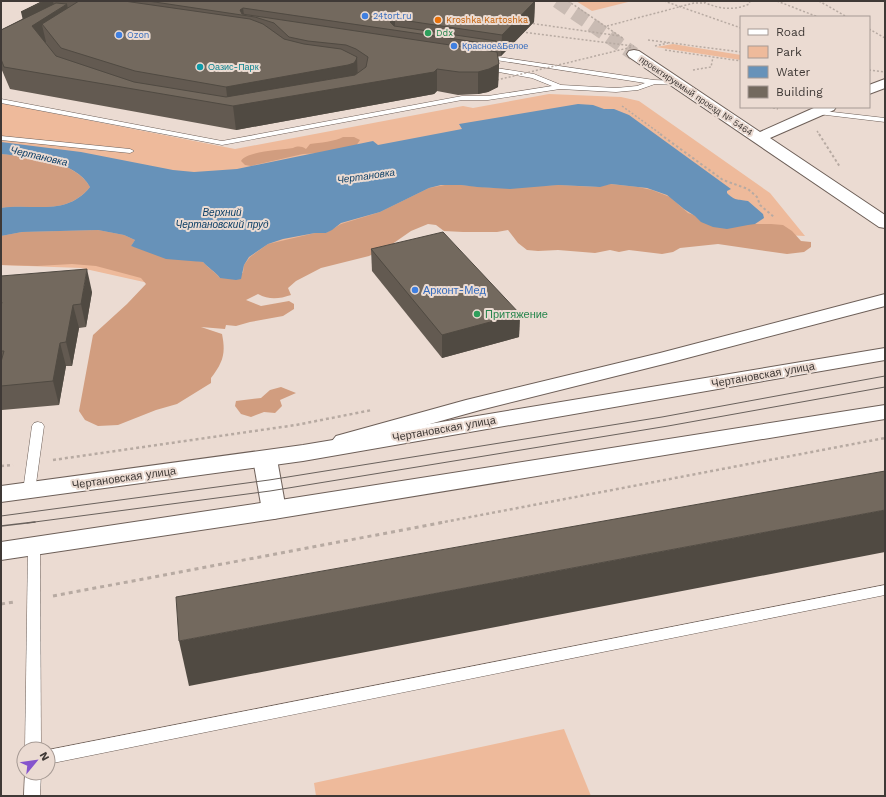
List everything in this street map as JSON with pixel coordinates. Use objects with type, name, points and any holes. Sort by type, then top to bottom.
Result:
[{"type":"main road","name":"проектируемый проезд № 5464","points":[[633,47],[677,83],[885,223]]},
{"type":"main road","points":[[870,90],[885,83]]},
{"type":"main road","points":[[758,138],[827,111]]},
{"type":"main road","points":[[303,453],[474,405],[665,358],[885,300]]},
{"type":"main road","name":"Чертановская улица","points":[[1,494],[303,453],[885,354]]},
{"type":"main road","points":[[1,551],[274,510],[885,412]]},
{"type":"main road","points":[[265,459],[274,510]]},
{"type":"lane","points":[[481,57],[654,82],[677,83]]},
{"type":"lane","points":[[479,67],[534,76],[560,87]]},
{"type":"lane","points":[[1,101],[222,143],[462,98],[488,98],[560,87],[616,90],[638,88],[654,82]]},
{"type":"lane","points":[[827,111],[885,120]]},
{"type":"lane","points":[[1,138],[130,151]]},
{"type":"lane","points":[[29,491],[38,426]]},
{"type":"lane","points":[[33,741],[35,599],[34,546]]},
{"type":"lane","points":[[56,755],[885,590]]},
{"type":"lane","points":[[32,796],[33,781]]},
{"type":"path","points":[[568,1],[625,39]]},
{"type":"path","points":[[664,1],[740,28]]},
{"type":"path","points":[[606,26],[694,3],[704,2],[711,6],[729,8],[745,6],[749,4],[750,1]]},
{"type":"path","points":[[777,1],[815,16]]},
{"type":"path","points":[[818,1],[845,16]]},
{"type":"path","points":[[527,23],[627,36]]},
{"type":"path","points":[[870,30],[885,38]]},
{"type":"path","points":[[520,32],[633,47]]},
{"type":"path","points":[[642,39],[740,52]]},
{"type":"path","points":[[655,46],[670,43]]},
{"type":"path","points":[[497,80],[633,47]]},
{"type":"path","points":[[662,50],[740,61]]},
{"type":"path","points":[[689,71],[711,67],[713,57]]},
{"type":"path","points":[[870,70],[885,72]]},
{"type":"path","points":[[827,111],[813,124],[840,168]]},
{"type":"path","points":[[636,115],[723,180],[748,189],[757,196],[760,205],[774,217]]},
{"type":"path","points":[[1,466],[296,425],[376,409]]},
{"type":"path","points":[[1,604],[35,599],[885,438]]},
{"type":"green space","points":[[576,1],[632,1],[592,11]]},
{"type":"green space","points":[[673,44],[740,55],[740,60],[656,47]]},
{"type":"green space","points":[[549,94],[621,97],[639,101],[770,193],[805,236],[417,217],[285,281],[144,282],[81,268],[1,265],[1,103],[235,149],[463,106],[473,108]]},
{"type":"green space","points":[[564,729],[591,796],[316,796],[314,783]]},
{"type":"shaded area","points":[[343,137],[354,137],[360,140],[356,146],[322,153],[303,154],[251,166],[245,165],[241,161],[244,158],[256,153],[298,147],[306,149],[310,144],[332,141]]},
{"type":"shaded area","points":[[1,154],[38,159],[63,165],[83,178],[90,187],[80,196],[60,206],[1,208]]},
{"type":"shaded area","points":[[450,184],[493,188],[558,185],[596,187],[610,184],[638,187],[652,190],[670,197],[688,213],[700,217],[744,224],[783,225],[792,231],[801,241],[811,242],[811,247],[804,252],[787,254],[718,244],[680,248],[673,252],[662,254],[629,250],[619,252],[610,250],[595,253],[558,250],[538,251],[527,250],[518,243],[508,230],[497,232],[444,231],[436,225],[428,224],[411,231],[388,247],[369,256],[321,268],[296,281],[288,288],[291,295],[274,298],[258,294],[246,300],[261,306],[289,301],[294,304],[294,309],[283,316],[236,326],[226,325],[225,329],[201,327],[222,334],[224,347],[222,358],[211,378],[211,383],[177,404],[156,410],[118,425],[98,426],[85,420],[79,411],[93,335],[127,304],[146,284],[141,278],[96,266],[72,264],[37,266],[1,265],[1,236],[22,232],[98,230],[124,235],[135,240],[131,246],[203,262],[220,278],[243,273],[244,265],[250,257],[268,244],[315,233],[326,233],[341,224],[380,212],[429,188]]},
{"type":"shaded area","points":[[281,387],[296,393],[280,400],[282,406],[275,413],[264,412],[251,417],[241,414],[235,406],[236,401],[261,398],[270,390]]},
{"type":"water","name":"Верхний Чертановский пруд","points":[[578,104],[593,105],[604,109],[614,109],[629,115],[731,189],[727,191],[727,193],[732,197],[748,201],[763,214],[764,218],[755,224],[727,229],[713,227],[701,222],[667,195],[647,188],[611,184],[600,187],[558,185],[510,189],[441,185],[429,188],[380,212],[341,223],[326,233],[315,233],[283,239],[268,244],[249,257],[244,265],[241,279],[236,280],[220,278],[203,262],[166,259],[131,246],[135,240],[124,235],[98,230],[22,232],[1,236],[1,208],[60,206],[81,196],[90,187],[83,178],[63,165],[38,159],[1,154],[1,142],[81,152],[173,170],[194,172],[237,169],[373,141],[378,145],[462,129],[459,124]]},
{"type":"building","points":[[79,1],[124,1],[250,19],[263,24],[284,39],[304,44],[341,49],[357,57],[354,63],[348,65],[226,87],[135,71],[61,48],[42,24]]},
{"type":"building","points":[[148,1],[535,1],[502,35],[395,19],[390,22],[394,26],[496,41],[496,45],[243,8],[240,10],[242,14],[497,52],[499,64],[478,72],[459,72],[437,69],[434,72],[233,106],[4,67],[1,59],[1,30],[56,3],[67,4],[32,26],[56,56],[134,82],[226,97],[355,75],[366,67],[368,57],[356,49],[346,45],[308,41],[289,37],[274,23],[255,17]]},
{"type":"building","points":[[443,232],[520,314],[442,335],[371,249]]},
{"type":"building","points":[[87,269],[81,304],[73,305],[66,342],[60,343],[53,381],[1,386],[1,362],[4,351],[1,351],[1,276]]},
{"type":"building","points":[[885,471],[885,510],[179,641],[176,597]]},
{"type":"tunnel","points":[[557,1],[634,54]]},
{"type":"tram line","points":[[1,516],[269,480],[662,417],[885,376]]},
{"type":"tram line","points":[[31,522],[270,491],[668,426],[885,387]]},
{"type":"tram line","points":[[1,526],[31,522]]},
{"type":"tram line","points":[[27,523],[31,522]]},
{"type":"place","name":"24tort.ru","points":[[365,16]]},
{"type":"place","name":"Kroshka Kartoshka","points":[[438,20]]},
{"type":"place","name":"Ddx","points":[[428,33]]},
{"type":"place","name":"Ozon","points":[[119,35]]},
{"type":"place","name":"Красное&Белое","points":[[454,46]]},
{"type":"place","name":"Оазис-Парк","points":[[200,67]]},
{"type":"place","name":"Арконт-Мед","points":[[415,290]]},
{"type":"place","name":"Притяжение","points":[[477,314]]},
{"type":"water label","name":"Чертановка","points":[[39,156]]},
{"type":"water label","name":"Чертановка","points":[[366,176]]}]
